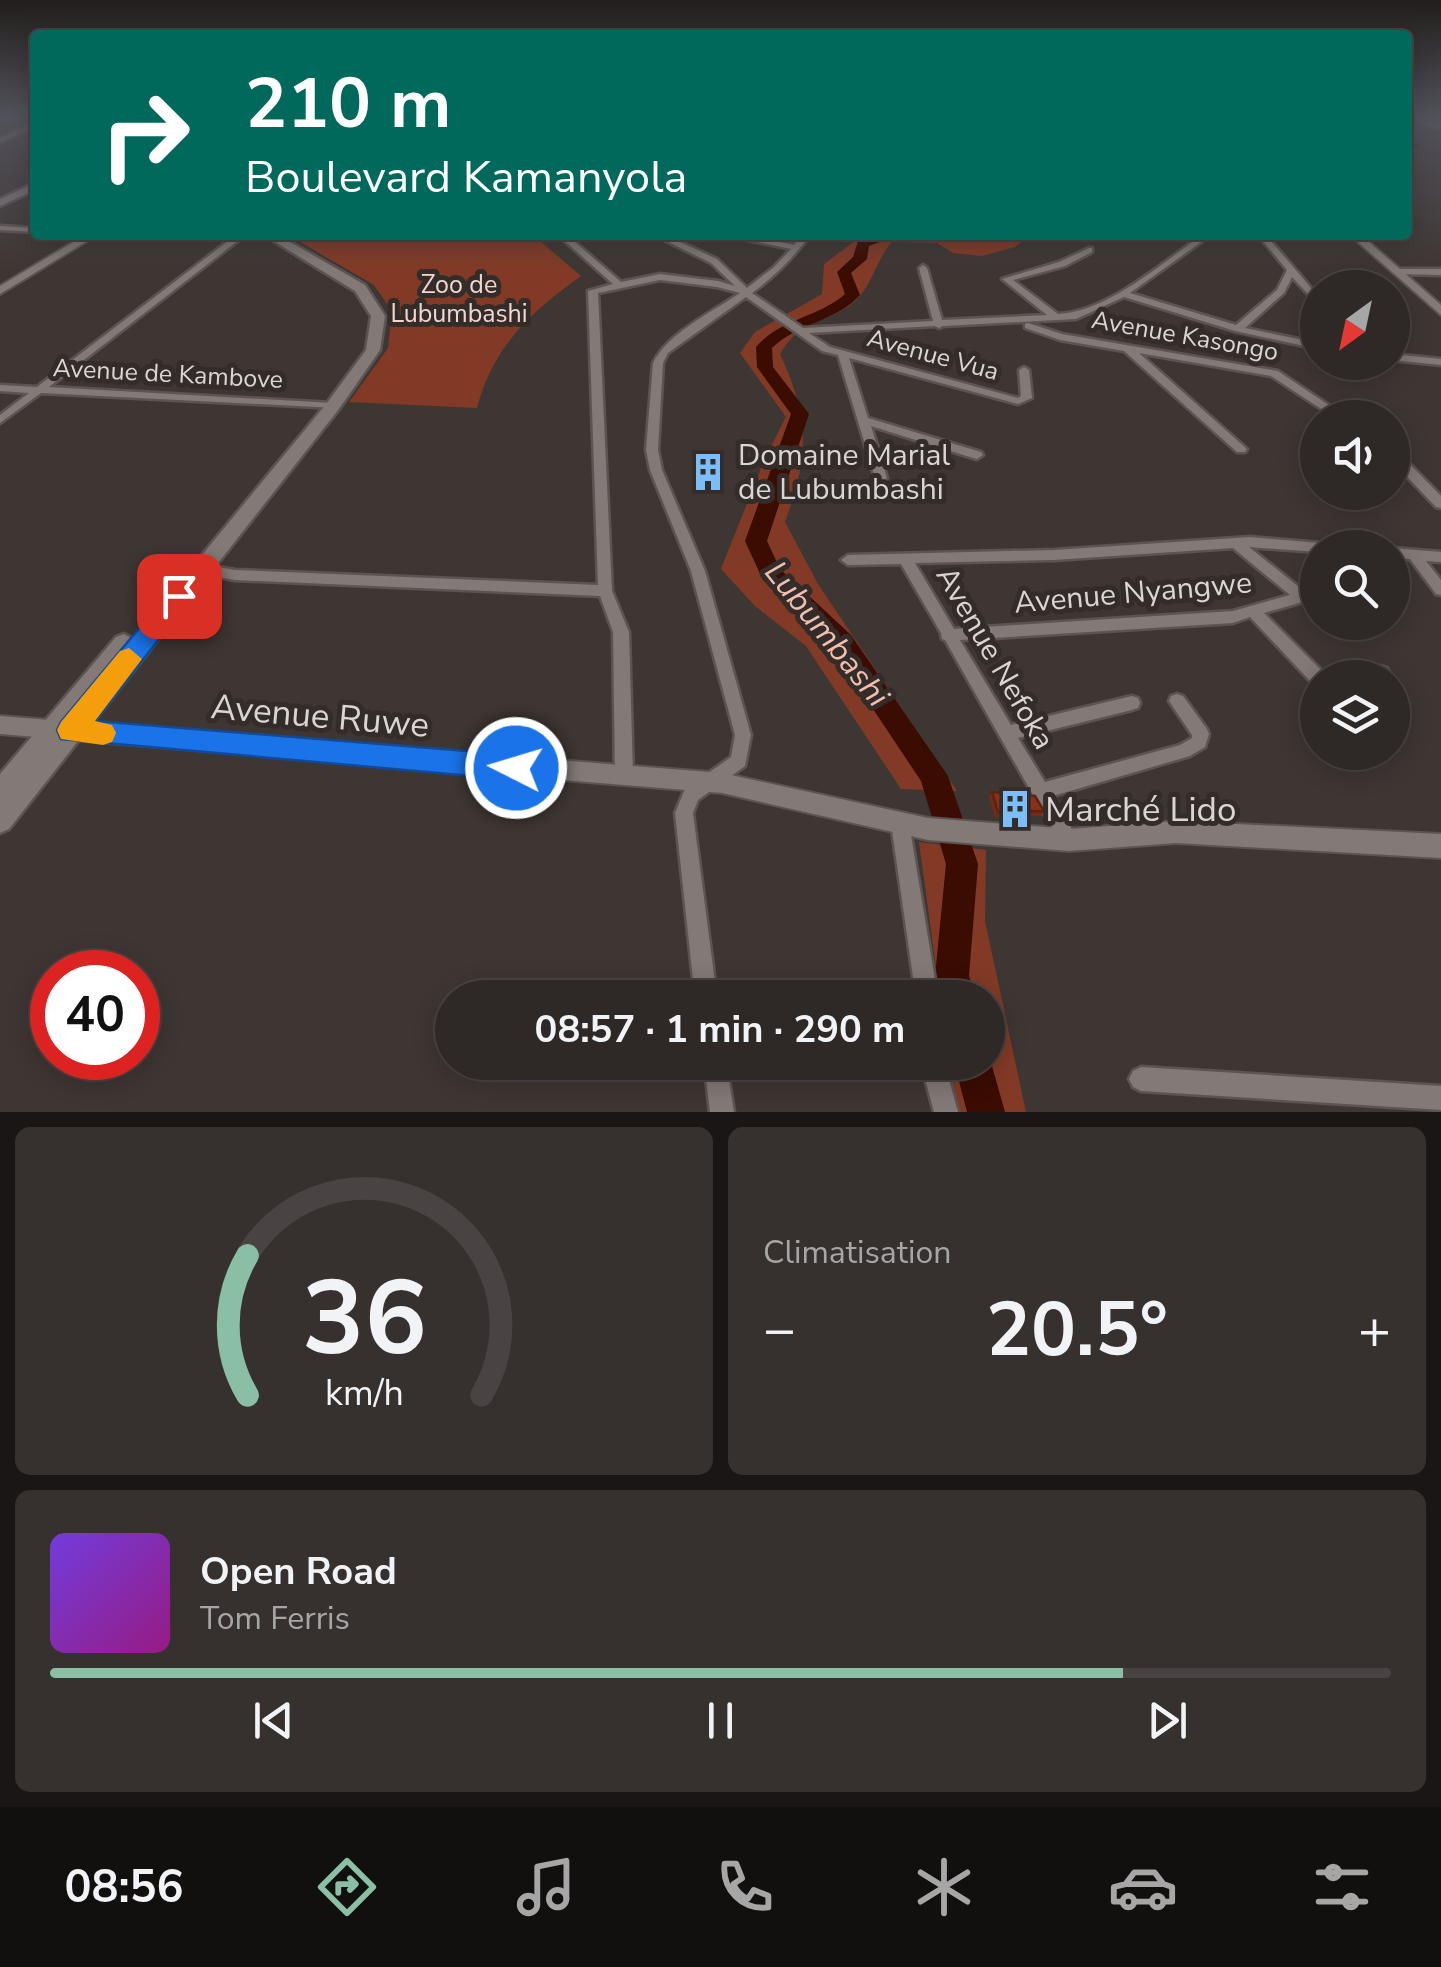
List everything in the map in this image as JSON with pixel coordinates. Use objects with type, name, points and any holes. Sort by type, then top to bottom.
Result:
[{"type":"main road","points":[[0,204],[30,189]]},
{"type":"main road","points":[[0,793],[62,730],[201,569],[327,406],[360,349],[363,310],[340,285],[266,240]]},
{"type":"main road","points":[[0,820],[62,730],[373,350],[378,316],[360,288],[278,240]]},
{"type":"street","points":[[0,228],[30,230]]},
{"type":"street","points":[[0,291],[84,240]]},
{"type":"street","points":[[0,420],[238,240]]},
{"type":"street","points":[[566,240],[605,291],[605,591],[621,632],[624,776]]},
{"type":"street","points":[[668,240],[722,266],[745,292]]},
{"type":"street","points":[[760,240],[798,248]]},
{"type":"street","points":[[703,980],[688,882],[684,813],[692,795],[739,762],[742,735],[698,572],[656,470],[654,404],[658,363],[664,352],[745,292],[803,240]]},
{"type":"street","points":[[804,330],[1010,323],[1090,312],[1123,294],[1200,240]]},
{"type":"street","points":[[1266,240],[1300,281]]},
{"type":"street","points":[[1361,240],[1396,270]]},
{"type":"street","points":[[1056,318],[1006,279],[1062,264],[1089,250]]},
{"type":"street","points":[[923,268],[939,326]]},
{"type":"street","points":[[1238,329],[1281,291],[1292,271]]},
{"type":"street","points":[[1410,272],[1441,272]]},
{"type":"street","points":[[605,291],[669,278],[745,292]]},
{"type":"street","points":[[1410,283],[1441,311]]},
{"type":"street","name":"Avenue Vua","points":[[745,292],[804,330],[817,344],[843,355],[1021,402],[1027,398],[1024,370]]},
{"type":"street","points":[[1123,294],[1238,329],[1300,342]]},
{"type":"street","points":[[1427,299],[1441,300]]},
{"type":"street","name":"Avenue Kasongo","points":[[1010,323],[1281,375],[1317,400]]},
{"type":"street","points":[[1128,348],[1241,448]]},
{"type":"street","points":[[843,355],[881,478]]},
{"type":"street","points":[[1410,359],[1441,362]]},
{"type":"street","name":"Avenue de Kambove","points":[[0,388],[327,406]]},
{"type":"street","points":[[863,420],[977,455]]},
{"type":"street","points":[[1410,472],[1441,504]]},
{"type":"street","name":"Avenue Nyangwe","points":[[848,560],[1054,555],[1237,544],[1300,547]]},
{"type":"street","name":"Avenue Nyangwe","points":[[947,635],[1256,614],[1300,595],[1237,544]]},
{"type":"street","points":[[1410,555],[1441,557]]},
{"type":"street","points":[[1414,555],[1441,590]]},
{"type":"street","name":"Avenue Nefoka","points":[[904,557],[1069,840]]},
{"type":"street","points":[[201,569],[234,576],[605,591]]},
{"type":"street","points":[[1256,614],[1301,660]]},
{"type":"street","points":[[1041,791],[1184,752],[1198,742],[1200,734],[1177,701]]},
{"type":"street","points":[[1008,733],[1132,703]]},
{"type":"street","name":"Avenue Ruwe","points":[[0,724],[709,782],[928,829],[1069,840]]},
{"type":"street","points":[[900,824],[925,980]]},
{"type":"street","points":[[1069,840],[1176,832],[1438,851]]},
{"type":"street","points":[[1141,1079],[1441,1098]]},
{"type":"street","points":[[718,1080],[722,1112]]},
{"type":"street","points":[[933,1080],[946,1112]]},
{"type":"green space","name":"Zoo de Lubumbashi","points":[[297,240],[539,240],[581,276],[516,332],[493,366],[477,408],[349,402],[388,348],[392,311],[374,285]]},
{"type":"green space","points":[[856,240],[1024,240],[1015,247],[982,256],[953,253],[937,243],[892,242],[855,301],[797,333],[780,354],[797,398],[803,438],[799,477],[785,522],[818,584],[957,791],[901,789],[806,646],[755,606],[721,569],[766,456],[786,417],[740,353],[755,332],[822,294],[824,264]]},
{"type":"green space","points":[[919,842],[986,850],[985,921],[998,980],[938,980]]},
{"type":"green space","points":[[1005,1014],[1026,1112],[955,1112],[950,1080],[1005,1080]]},
{"type":"building","points":[[719,451],[721,470],[695,471],[694,452]]},
{"type":"building","name":"Marché Lido","points":[[992,792],[1035,796],[1044,811],[998,812]]},
{"type":"waterway","name":"Lubumbashi","points":[[876,240],[863,244],[860,259],[844,272],[853,295],[835,308],[788,327],[764,347],[765,367],[800,414],[756,541],[771,574],[842,642],[934,776],[962,864],[953,980]]},
{"type":"waterway","name":"Lubumbashi","points":[[978,1080],[986,1112]]},
{"type":"slow traffic","points":[[103,733],[71,730],[129,659]]},
{"type":"place","name":"Domaine Marial de Lubumbashi","points":[[708,472]]},
{"type":"place","name":"Marché Lido","points":[[1015,809]]},
{"type":"route","points":[[179,596],[71,730],[516,768]]}]
